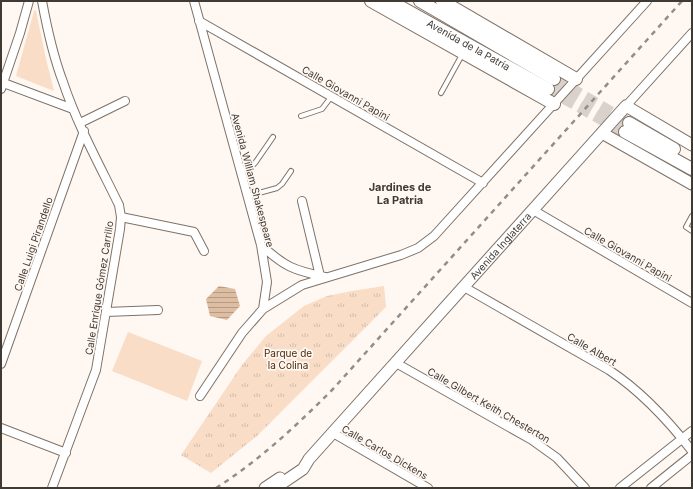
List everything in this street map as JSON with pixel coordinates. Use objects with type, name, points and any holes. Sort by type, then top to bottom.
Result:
[{"type":"main road","points":[[371,1],[554,104]]},
{"type":"main road","name":"Avenida de la Patria","points":[[390,1],[551,84],[420,1]]},
{"type":"main road","points":[[442,1],[576,79]]},
{"type":"main road","points":[[627,128],[678,157],[692,169]]},
{"type":"main road","points":[[678,157],[692,159]]},
{"type":"main road","points":[[678,157],[692,173]]},
{"type":"street","points":[[29,1],[20,33],[2,85],[73,109]]},
{"type":"street","name":"Calle Enrique Gómez Carrillo","points":[[42,1],[60,74],[73,109],[118,205],[121,217],[96,370],[52,488]]},
{"type":"street","name":"Avenida William Shakespeare","points":[[194,1],[261,245],[267,282],[263,309]]},
{"type":"street","points":[[200,396],[242,333],[263,309],[302,285],[324,277],[401,255],[418,248],[434,236],[647,1]]},
{"type":"street","name":"Calle Giovanni Papini","points":[[200,21],[483,183]]},
{"type":"street","name":"Avenida Inglaterra","points":[[276,488],[287,484],[303,469],[309,459],[692,33]]},
{"type":"street","points":[[80,123],[125,101]]},
{"type":"street","points":[[626,106],[692,145]]},
{"type":"street","name":"Calle Luigi Pirandello","points":[[1,364],[84,131]]},
{"type":"street","points":[[602,133],[692,184]]},
{"type":"street","points":[[302,201],[324,277]]},
{"type":"street","name":"Calle Giovanni Papini","points":[[533,210],[692,303]]},
{"type":"street","points":[[121,217],[194,232],[204,251]]},
{"type":"street","points":[[261,245],[275,258],[290,268],[300,272],[324,277]]},
{"type":"street","points":[[264,266],[266,258],[275,258]]},
{"type":"street","name":"Calle Albert","points":[[464,287],[609,370],[627,382],[646,398],[692,451]]},
{"type":"street","points":[[106,312],[158,310]]},
{"type":"street","name":"Calle Gilbert Keith Chesterton","points":[[396,363],[532,440],[557,458],[585,488]]},
{"type":"street","points":[[1,428],[66,453]]},
{"type":"street","points":[[620,488],[692,431]]},
{"type":"street","name":"Calle Carlos Dickens","points":[[333,433],[428,488]]},
{"type":"street","points":[[651,488],[692,455]]},
{"type":"street","name":"Avenida Inglaterra","points":[[265,488],[309,459]]},
{"type":"lane","points":[[441,93],[463,53]]},
{"type":"lane","points":[[301,116],[322,108],[332,97]]},
{"type":"lane","points":[[240,170],[251,167],[273,138]]},
{"type":"lane","points":[[248,196],[277,188],[291,171]]},
{"type":"lane","points":[[692,216],[686,227],[692,231]]},
{"type":"green space","points":[[35,10],[36,11],[54,91],[16,76]]},
{"type":"green space","name":"Parque de la Colina","points":[[384,286],[386,307],[257,436],[211,473],[181,455],[242,365],[266,336],[304,306],[327,296]]},
{"type":"green space","points":[[128,332],[202,361],[187,401],[112,371]]},
{"type":"shaded area","points":[[219,286],[235,289],[240,306],[227,320],[210,316],[206,299]]},
{"type":"tunnel","points":[[554,79],[629,123]]},
{"type":"tunnel","points":[[548,89],[625,132]]},
{"type":"railway","points":[[216,488],[248,466],[278,442],[333,389],[682,1]]},
{"type":"district","name":"Jardines de La Patria","points":[[400,193]]}]
